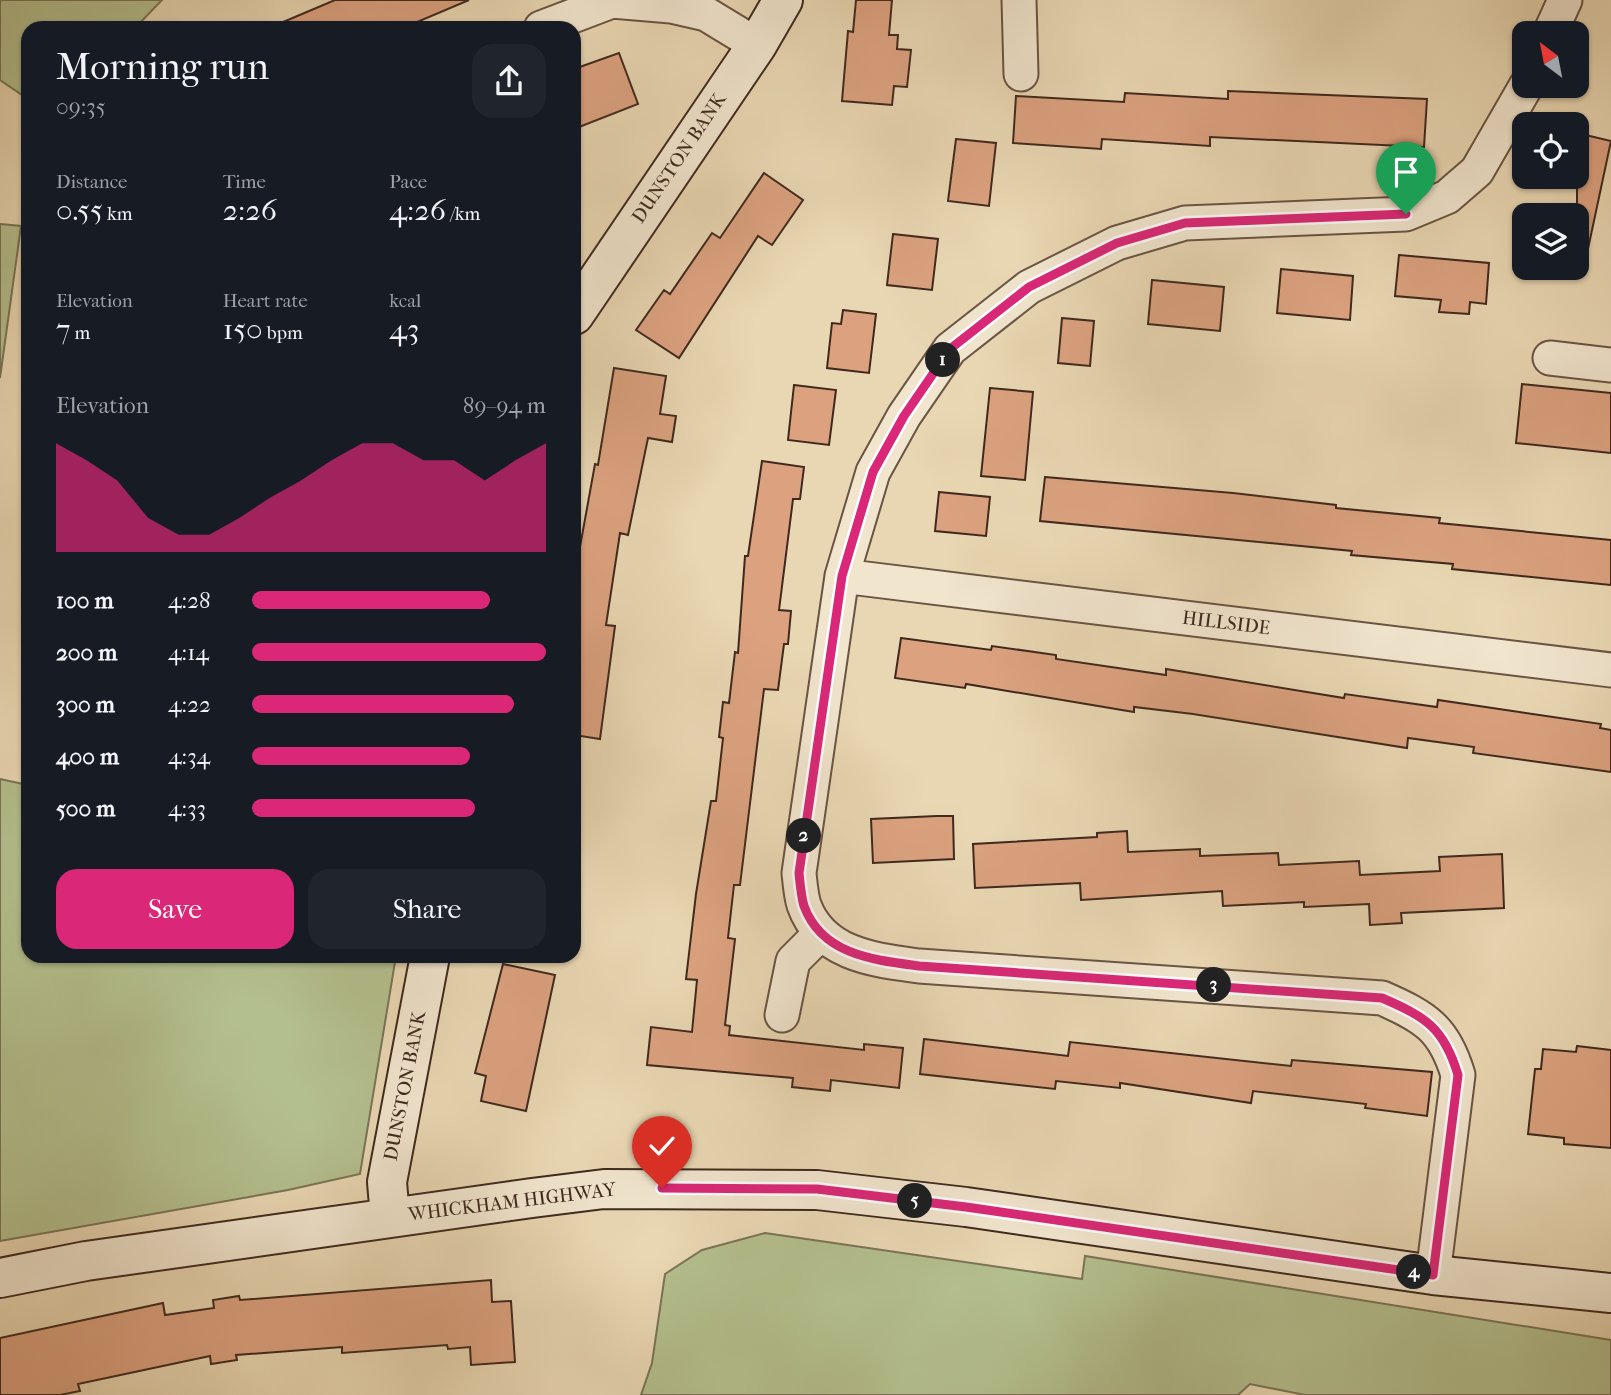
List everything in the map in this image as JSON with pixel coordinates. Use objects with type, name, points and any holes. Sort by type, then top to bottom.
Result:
[{"type":"main road","name":"DUNSTON BANK","points":[[581,305],[757,45],[783,0]]},
{"type":"main road","name":"DUNSTON BANK","points":[[390,1217],[387,1182],[429,963]]},
{"type":"main road","name":"WHICKHAM HIGHWAY","points":[[0,1278],[86,1261],[604,1189],[817,1189],[966,1207],[1433,1275],[1611,1293]]},
{"type":"street","points":[[1019,0],[1021,74]]},
{"type":"street","points":[[1555,21],[1565,0]]},
{"type":"street","points":[[559,21],[612,1],[671,6],[706,14],[757,45]]},
{"type":"street","points":[[1433,1275],[1458,1075],[1451,1051],[1419,1014],[1382,998],[919,966],[865,959],[820,934],[804,906],[799,873],[842,576],[873,472],[904,416],[950,349],[1029,287],[1117,243],[1185,223],[1406,214],[1447,197],[1477,171],[1519,98]]},
{"type":"street","points":[[1550,358],[1611,365]]},
{"type":"street","name":"HILLSIDE","points":[[842,576],[1611,670]]},
{"type":"street","points":[[782,1015],[793,961],[820,934]]},
{"type":"green space","points":[[0,0],[162,0],[142,21],[21,21],[21,94],[0,80]]},
{"type":"green space","points":[[0,224],[21,226],[0,378]]},
{"type":"green space","points":[[0,779],[21,784],[21,963],[395,963],[360,1174],[288,1190],[0,1241]]},
{"type":"green space","points":[[765,1233],[1082,1279],[1085,1256],[1611,1340],[1611,1395],[1305,1395],[1250,1384],[1238,1395],[641,1395],[652,1363],[665,1274],[702,1250]]},
{"type":"building","points":[[335,0],[469,0],[420,21],[286,21]]},
{"type":"building","points":[[856,0],[892,0],[889,35],[898,35],[897,49],[911,50],[907,87],[894,86],[892,105],[842,101],[848,31],[853,32]]},
{"type":"building","points":[[619,53],[638,104],[581,126],[581,67]]},
{"type":"building","points":[[1228,91],[1427,99],[1424,147],[1210,137],[1210,146],[1102,139],[1101,149],[1013,143],[1016,96],[1124,102],[1125,93],[1228,99]]},
{"type":"building","points":[[1589,136],[1611,141],[1589,244],[1589,203],[1577,203],[1577,189],[1589,189]]},
{"type":"building","points":[[956,139],[996,143],[989,206],[948,201]]},
{"type":"building","points":[[764,173],[803,200],[772,245],[758,236],[679,358],[636,330],[664,290],[670,294],[712,233],[720,238]]},
{"type":"building","points":[[893,234],[938,239],[932,290],[887,285]]},
{"type":"building","points":[[1399,255],[1489,263],[1486,304],[1470,302],[1469,314],[1439,312],[1441,300],[1395,296]]},
{"type":"building","points":[[1281,269],[1353,276],[1350,320],[1277,313]]},
{"type":"building","points":[[1152,280],[1224,287],[1220,331],[1148,324]]},
{"type":"building","points":[[843,310],[876,314],[869,373],[827,368],[832,323],[841,324]]},
{"type":"building","points":[[1062,318],[1094,321],[1090,366],[1058,363]]},
{"type":"building","points":[[614,368],[666,376],[660,414],[676,416],[672,442],[648,438],[628,535],[620,533],[606,625],[615,626],[600,739],[581,736],[581,541],[595,464],[598,465]]},
{"type":"building","points":[[1522,384],[1611,393],[1611,453],[1516,443]]},
{"type":"building","points":[[794,385],[836,390],[829,445],[788,440]]},
{"type":"building","points":[[990,388],[1033,392],[1025,480],[981,476]]},
{"type":"building","points":[[762,461],[804,467],[800,499],[793,499],[779,610],[791,611],[788,644],[784,644],[778,690],[764,689],[740,885],[734,885],[728,938],[735,939],[725,1025],[730,1026],[729,1035],[864,1050],[864,1044],[903,1048],[899,1088],[831,1080],[830,1091],[792,1087],[793,1078],[647,1065],[651,1027],[692,1032],[697,980],[686,979],[696,894],[711,801],[716,801],[723,738],[719,737],[723,702],[729,703],[735,652],[738,653],[745,556],[748,556]]},
{"type":"building","points":[[1045,477],[1233,493],[1336,505],[1336,508],[1440,518],[1439,523],[1611,540],[1611,585],[1452,569],[1453,564],[1351,555],[1352,551],[1040,521]]},
{"type":"building","points":[[939,492],[990,497],[986,536],[935,531]]},
{"type":"building","points":[[901,638],[991,650],[992,646],[1056,655],[1056,659],[1166,675],[1166,669],[1344,698],[1345,694],[1437,707],[1438,700],[1601,724],[1600,728],[1611,730],[1611,772],[1473,753],[1474,747],[1408,738],[1407,748],[1193,714],[1134,707],[1134,712],[966,684],[965,688],[895,678]]},
{"type":"building","points":[[953,816],[954,859],[873,863],[871,819]]},
{"type":"building","points":[[1127,831],[1128,852],[1200,849],[1200,856],[1278,853],[1279,865],[1359,861],[1360,875],[1440,871],[1439,857],[1502,854],[1504,908],[1401,913],[1402,923],[1370,925],[1369,904],[1304,907],[1304,902],[1223,906],[1222,891],[1081,900],[1080,883],[975,888],[973,844],[1097,837],[1097,833]]},
{"type":"building","points":[[503,964],[555,975],[526,1111],[481,1101],[486,1076],[475,1073]]},
{"type":"building","points":[[924,1039],[1068,1056],[1070,1042],[1291,1066],[1292,1060],[1432,1072],[1427,1116],[1365,1108],[1366,1104],[1253,1091],[1251,1103],[1120,1083],[1120,1088],[1056,1081],[1055,1089],[920,1074]]},
{"type":"building","points":[[1577,1046],[1611,1050],[1611,1148],[1564,1144],[1564,1138],[1528,1134],[1535,1069],[1541,1069],[1543,1049],[1576,1052]]},
{"type":"building","points":[[491,1280],[492,1302],[511,1301],[515,1362],[471,1365],[470,1347],[448,1349],[447,1345],[342,1353],[342,1347],[236,1355],[237,1360],[211,1364],[210,1356],[78,1384],[80,1391],[60,1395],[0,1395],[0,1338],[163,1303],[165,1315],[214,1308],[213,1300],[239,1296],[240,1300]]},
{"type":"route","points":[[662,1188],[817,1189],[966,1207],[1433,1275],[1458,1075],[1451,1051],[1419,1014],[1382,998],[1110,977],[919,966],[865,959],[820,934],[804,906],[799,873],[842,576],[873,472],[904,416],[950,349],[1029,287],[1117,243],[1185,223],[1271,217],[1406,214]]}]
